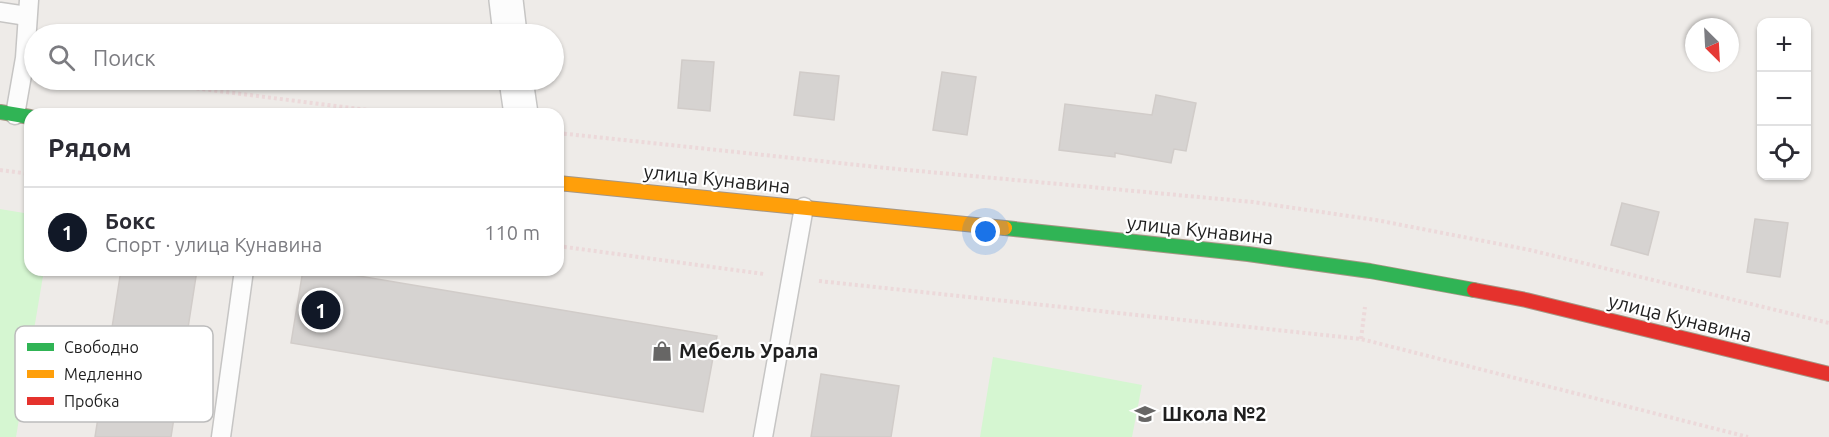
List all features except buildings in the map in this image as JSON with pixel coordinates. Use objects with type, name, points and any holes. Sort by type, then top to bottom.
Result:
[{"type":"main road","name":"улица Кунавина","points":[[564,184],[1248,254],[1370,271],[1526,300],[1829,374]]},
{"type":"street","points":[[506,0],[509,24]]},
{"type":"street","points":[[517,90],[519,108]]},
{"type":"lane","points":[[0,12],[28,8],[27,24]]},
{"type":"lane","points":[[15,115],[24,64]]},
{"type":"lane","points":[[763,437],[804,207]]},
{"type":"lane","points":[[221,437],[243,276]]},
{"type":"path","points":[[210,90],[352,108]]},
{"type":"path","points":[[0,170],[24,173]]},
{"type":"path","points":[[564,247],[792,278],[1362,339],[1748,437]]},
{"type":"green space","points":[[0,209],[24,213],[24,276],[43,276],[35,326],[15,326],[15,422],[19,422],[16,437],[0,437]]},
{"type":"green space","points":[[993,357],[1142,385],[1132,437],[980,437]]},
{"type":"traffic: fast","points":[[0,112],[24,116]]},
{"type":"traffic: fast","points":[[1005,228],[1248,254],[1370,271],[1474,290]]},
{"type":"traffic: slow","points":[[564,184],[1005,228]]},
{"type":"traffic: jam","points":[[1474,290],[1526,300],[1829,374]]},
{"type":"place","name":"Бокс","points":[[321,310]]},
{"type":"place","name":"Мебель Урала","points":[[662,351]]},
{"type":"place","name":"Школа №2","points":[[1145,414]]}]
